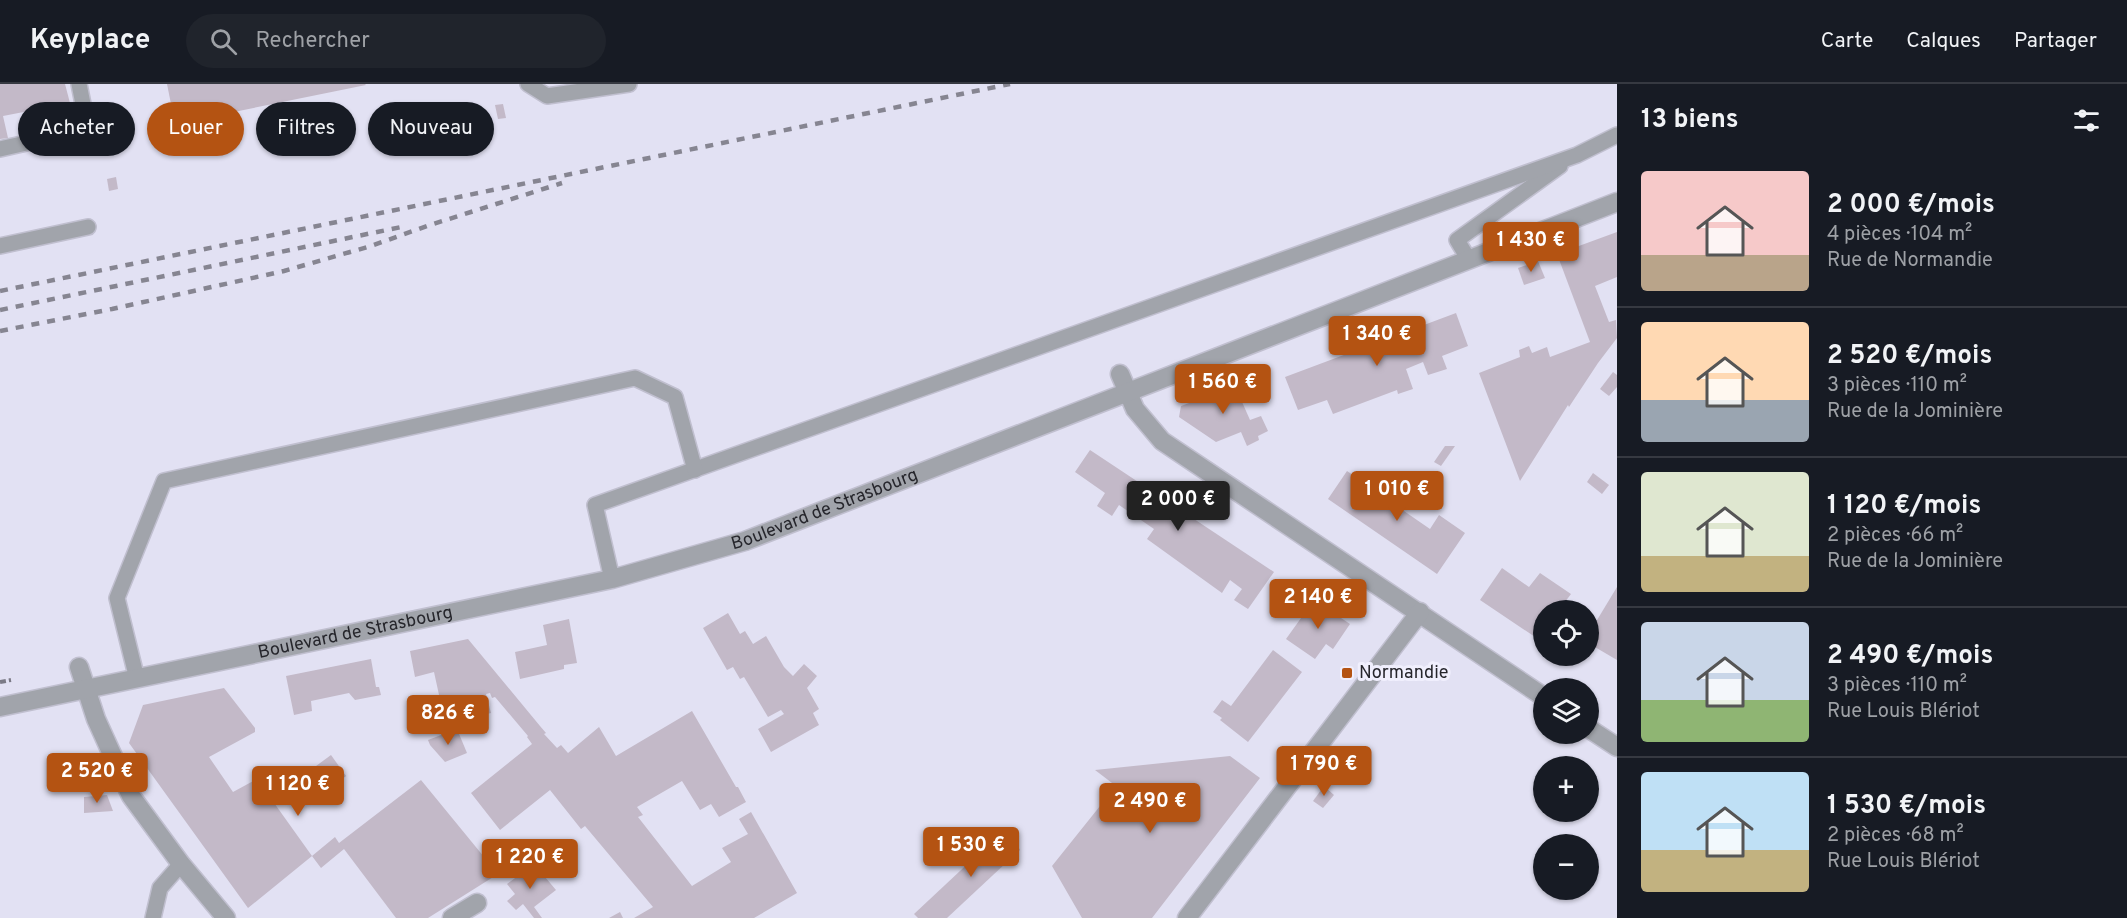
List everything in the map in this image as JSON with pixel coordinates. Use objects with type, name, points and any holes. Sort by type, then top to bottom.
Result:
[{"type":"street","name":"Boulevard de Strasbourg","points":[[0,707],[612,579],[745,541],[1617,202]]},
{"type":"street","points":[[1120,374],[1135,409],[1162,441],[1533,689]]},
{"type":"street","points":[[1186,918],[1420,612]]},
{"type":"street","points":[[79,667],[96,719],[131,796],[181,864],[226,918]]},
{"type":"street","points":[[1599,735],[1617,747]]},
{"type":"street","points":[[452,918],[477,903]]},
{"type":"lane","points":[[0,149],[88,129],[79,84]]},
{"type":"lane","points":[[528,84],[547,96],[628,84]]},
{"type":"lane","points":[[612,579],[595,505],[1576,154],[1617,135]]},
{"type":"lane","points":[[1468,261],[1457,240],[1576,154]]},
{"type":"lane","points":[[0,246],[88,227]]},
{"type":"lane","points":[[137,679],[117,598],[164,482],[635,378],[675,397],[695,470]]},
{"type":"lane","points":[[153,918],[160,888],[181,864]]},
{"type":"path","points":[[0,682],[11,680]]},
{"type":"building","points":[[0,84],[65,84],[70,102],[18,102],[18,113],[3,116],[8,138],[0,139]]},
{"type":"building","points":[[167,84],[366,85],[283,102],[256,102],[256,107],[244,110],[244,102],[171,102]]},
{"type":"building","points":[[503,104],[506,118],[498,119],[495,105]]},
{"type":"building","points":[[116,177],[118,189],[109,191],[107,179]]},
{"type":"building","points":[[1617,232],[1617,277],[1595,286],[1609,322],[1616,320],[1617,338],[1569,407],[1568,405],[1520,481],[1479,373],[1520,357],[1519,350],[1529,346],[1532,353],[1547,347],[1550,357],[1590,342],[1557,254]]},
{"type":"building","points":[[1538,261],[1545,278],[1524,285],[1518,268]]},
{"type":"building","points":[[1456,313],[1468,346],[1442,356],[1447,369],[1428,375],[1423,362],[1406,369],[1413,389],[1398,394],[1397,390],[1333,414],[1327,400],[1298,410],[1285,377]]},
{"type":"building","points":[[1613,372],[1617,375],[1617,387],[1609,396],[1600,389]]},
{"type":"building","points":[[1231,377],[1250,420],[1261,416],[1268,431],[1258,436],[1259,440],[1247,446],[1241,432],[1216,442],[1179,417],[1181,406],[1219,392],[1215,383]]},
{"type":"building","points":[[1445,446],[1455,446],[1441,466],[1434,462]]},
{"type":"building","points":[[1090,450],[1274,572],[1248,609],[1234,600],[1242,589],[1230,580],[1222,593],[1147,539],[1154,529],[1119,505],[1112,516],[1097,506],[1105,493],[1075,472]]},
{"type":"building","points":[[1347,471],[1372,488],[1380,478],[1384,480],[1380,488],[1386,493],[1383,497],[1389,500],[1393,494],[1406,503],[1401,509],[1430,529],[1439,515],[1465,533],[1437,574],[1328,499]]},
{"type":"building","points":[[1593,473],[1609,485],[1602,494],[1587,482]]},
{"type":"building","points":[[1502,568],[1529,587],[1540,573],[1571,594],[1566,600],[1533,600],[1533,636],[1480,600]]},
{"type":"building","points":[[1617,587],[1617,660],[1599,649],[1599,617]]},
{"type":"building","points":[[1314,600],[1350,624],[1333,649],[1326,644],[1315,659],[1286,639]]},
{"type":"building","points":[[728,613],[740,634],[745,631],[753,644],[766,636],[784,667],[793,676],[804,664],[817,676],[807,688],[819,709],[813,713],[819,725],[771,752],[758,729],[784,714],[781,710],[768,717],[744,677],[740,679],[733,667],[727,670],[703,628]]},
{"type":"building","points":[[569,619],[577,663],[564,665],[564,669],[520,679],[515,652],[547,645],[543,625]]},
{"type":"building","points":[[468,639],[546,733],[544,734],[557,748],[561,745],[568,753],[599,727],[616,756],[692,711],[746,802],[719,817],[711,804],[700,810],[682,781],[637,807],[643,815],[638,817],[692,886],[731,862],[722,848],[748,834],[739,819],[751,812],[797,893],[754,918],[634,918],[653,907],[585,826],[581,829],[550,790],[500,830],[471,793],[532,744],[528,736],[495,697],[492,698],[490,693],[486,694],[491,713],[467,719],[464,708],[443,713],[434,672],[415,677],[410,651]]},
{"type":"building","points":[[1273,650],[1302,672],[1248,742],[1213,712],[1222,700],[1231,706]]},
{"type":"building","points":[[371,659],[376,687],[379,687],[381,695],[355,700],[349,693],[311,701],[312,711],[294,715],[286,676]]},
{"type":"building","points":[[224,688],[255,728],[255,732],[209,757],[233,792],[257,779],[312,856],[248,908],[129,743],[143,705]]},
{"type":"building","points":[[457,729],[467,753],[445,762],[428,740]]},
{"type":"building","points":[[331,755],[346,776],[327,791],[312,769]]},
{"type":"building","points":[[1230,756],[1260,778],[1152,918],[1082,918],[1052,866],[1116,786],[1095,770]]},
{"type":"building","points":[[421,780],[498,874],[428,918],[396,918],[344,849],[321,868],[312,856],[335,837],[339,843]]},
{"type":"building","points":[[1324,786],[1334,795],[1323,808],[1313,801]]},
{"type":"building","points":[[107,795],[113,811],[84,813],[84,797]]},
{"type":"building","points":[[1007,827],[1020,850],[947,918],[918,918],[914,914]]},
{"type":"building","points":[[534,864],[556,890],[534,907],[542,918],[534,918],[523,904],[516,910],[507,901],[515,894],[507,884]]},
{"type":"building","points":[[620,912],[623,918],[609,918]]},
{"type":"railway","points":[[0,291],[1010,84]]},
{"type":"railway","points":[[0,331],[284,271],[371,246],[562,183]]},
{"type":"railway","points":[[0,310],[406,226]]},
{"type":"place","name":"Normandie","points":[[1347,673]]}]
